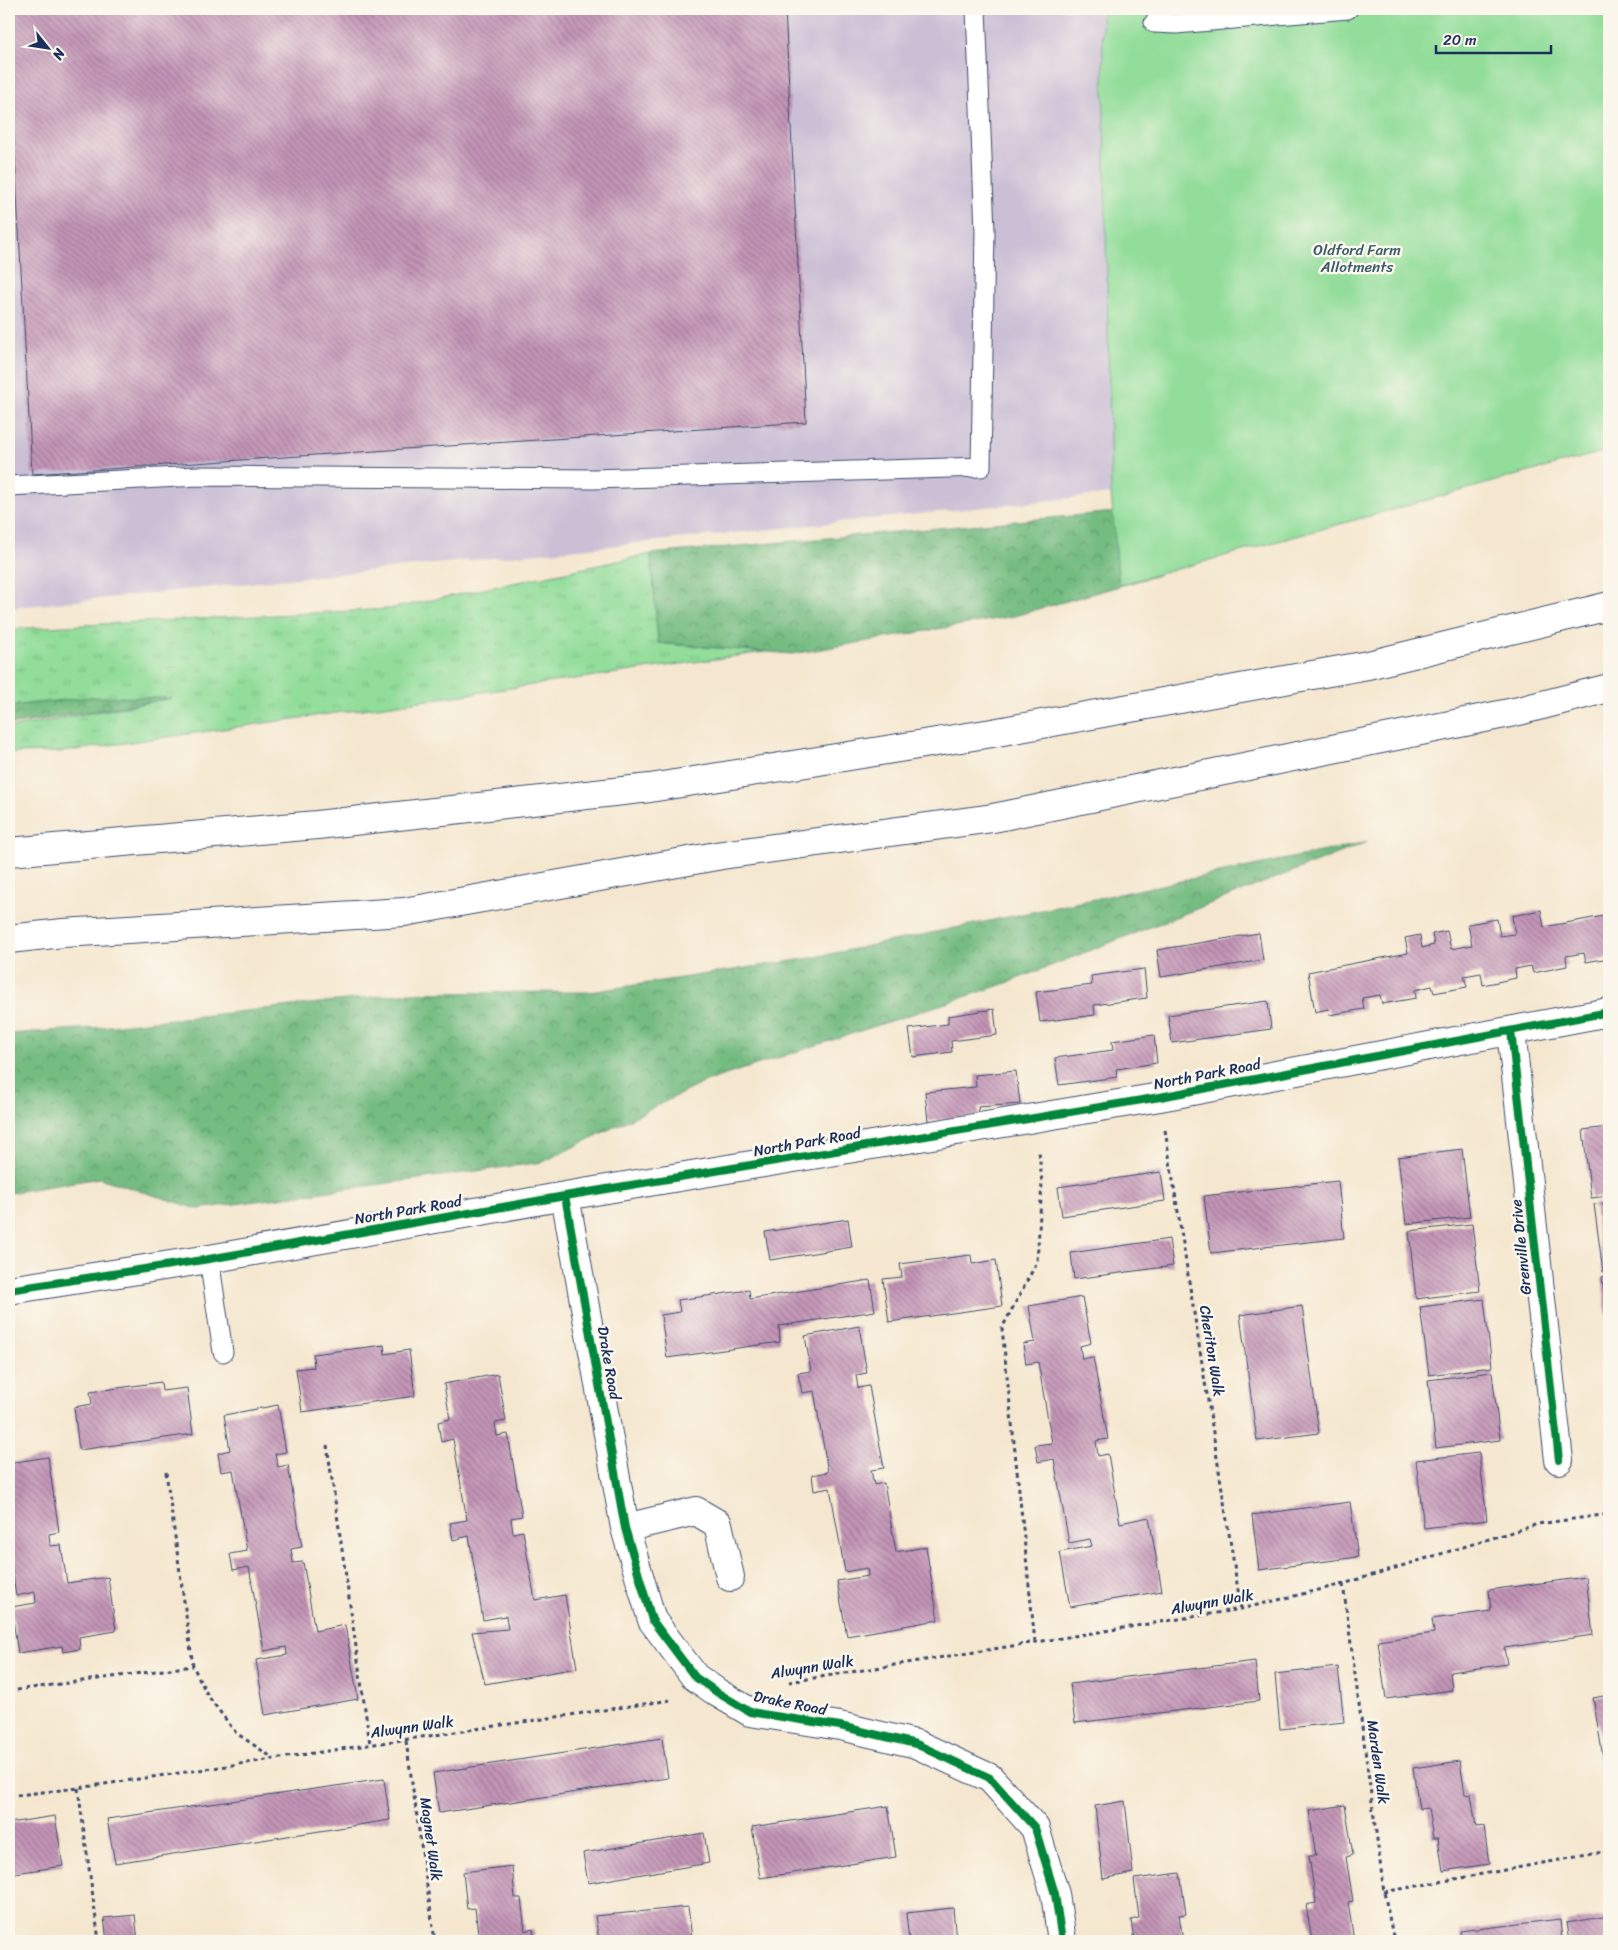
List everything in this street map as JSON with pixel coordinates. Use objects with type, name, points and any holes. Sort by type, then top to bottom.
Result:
[{"type":"main road","points":[[9,852],[307,826],[650,788],[1002,731],[1368,665],[1609,606]]},
{"type":"main road","points":[[9,939],[62,933],[404,912],[722,855],[993,818],[1519,711],[1609,688]]},
{"type":"main road","name":"North Park Road","points":[[9,1290],[209,1259],[565,1196],[1160,1097],[1609,1012]]},
{"type":"main road","name":"Grenville Drive","points":[[1511,1031],[1559,1460]]},
{"type":"main road","name":"Drake Road","points":[[565,1196],[625,1528],[652,1620],[695,1677],[750,1712],[840,1726],[916,1744],[990,1778],[1035,1828],[1055,1894],[1062,1941]]},
{"type":"main road","points":[[625,1528],[696,1511],[718,1524],[730,1577]]},
{"type":"lane","points":[[9,486],[198,476],[593,479],[981,467],[984,231],[976,9]]},
{"type":"lane","points":[[1154,23],[1176,24],[1348,9]]},
{"type":"lane","points":[[209,1259],[223,1352]]},
{"type":"path","points":[[1035,1642],[1002,1328],[1037,1262],[1042,1183],[1036,1117]]},
{"type":"path","points":[[327,1445],[370,1744]]},
{"type":"path","points":[[166,1472],[193,1666],[208,1696],[236,1733],[274,1758]]},
{"type":"path","points":[[1608,1482],[1609,1488]]},
{"type":"path","points":[[9,1691],[193,1666]]},
{"type":"path","points":[[78,1788],[99,1941]]},
{"type":"path","points":[[1384,1892],[1609,1851]]},
{"type":"shaded area","points":[[9,9],[1102,9],[1111,494],[9,608]]},
{"type":"green space","name":"Oldford Farm Allotments","points":[[1102,9],[1609,9],[1609,450],[1119,585],[1111,494]]},
{"type":"green space","points":[[1149,509],[1158,575],[1014,616],[792,654],[658,643],[651,554]]},
{"type":"green space","points":[[651,554],[659,643],[765,652],[61,752],[9,753],[9,728],[166,699],[9,710],[9,629],[389,609]]},
{"type":"green space","points":[[92,697],[172,698],[9,725],[9,706]]},
{"type":"green space","points":[[1368,842],[1004,984],[707,1081],[543,1162],[198,1209],[99,1178],[9,1193],[9,1034],[92,1028],[409,993],[590,992],[811,958]]},
{"type":"building","points":[[9,9],[785,9],[806,422],[32,474],[9,46]]},
{"type":"building","points":[[1541,910],[1544,927],[1609,915],[1609,958],[1586,962],[1584,953],[1566,956],[1567,966],[1533,973],[1531,966],[1515,969],[1516,978],[1483,985],[1481,973],[1464,976],[1467,987],[1434,993],[1432,986],[1415,990],[1416,998],[1382,1004],[1380,995],[1362,998],[1364,1009],[1329,1015],[1328,1009],[1315,1012],[1308,972],[1408,953],[1405,938],[1420,935],[1422,948],[1434,945],[1432,934],[1447,931],[1451,949],[1472,945],[1468,924],[1497,919],[1500,936],[1515,934],[1512,916]]},
{"type":"building","points":[[1259,933],[1263,960],[1161,977],[1157,950]]},
{"type":"building","points":[[1144,969],[1147,998],[1094,1005],[1095,1015],[1040,1022],[1036,992],[1092,985],[1091,976]]},
{"type":"building","points":[[1268,1001],[1271,1029],[1172,1043],[1168,1015]]},
{"type":"building","points":[[994,1009],[997,1035],[951,1041],[952,1052],[913,1057],[909,1029],[948,1024],[948,1016]]},
{"type":"building","points":[[1154,1035],[1157,1063],[1116,1069],[1117,1077],[1059,1085],[1055,1058],[1113,1050],[1112,1041]]},
{"type":"building","points":[[1016,1071],[1020,1104],[978,1107],[979,1116],[928,1121],[925,1092],[976,1087],[975,1075]]},
{"type":"building","points":[[1609,1127],[1609,1196],[1591,1198],[1583,1130]]},
{"type":"building","points":[[1462,1149],[1470,1217],[1406,1224],[1398,1157]]},
{"type":"building","points":[[1161,1172],[1165,1201],[1062,1216],[1058,1187]]},
{"type":"building","points":[[1338,1181],[1344,1238],[1211,1253],[1204,1196]]},
{"type":"building","points":[[1609,1203],[1609,1272],[1603,1272],[1594,1204]]},
{"type":"building","points":[[848,1219],[852,1247],[770,1260],[765,1232]]},
{"type":"building","points":[[1472,1224],[1480,1291],[1416,1299],[1409,1231]]},
{"type":"building","points":[[1169,1239],[1173,1266],[1074,1279],[1071,1253]]},
{"type":"building","points":[[971,1255],[972,1264],[996,1260],[1002,1306],[889,1322],[883,1279],[902,1277],[900,1264]]},
{"type":"building","points":[[1609,1276],[1609,1328],[1608,1328],[1602,1277]]},
{"type":"building","points":[[870,1280],[875,1311],[779,1326],[780,1342],[667,1358],[661,1315],[680,1312],[678,1300],[749,1290],[750,1299]]},
{"type":"building","points":[[1082,1297],[1091,1343],[1080,1346],[1082,1359],[1093,1357],[1108,1439],[1096,1441],[1098,1456],[1108,1454],[1120,1523],[1149,1517],[1162,1591],[1070,1607],[1060,1552],[1092,1546],[1090,1539],[1069,1543],[1054,1459],[1038,1462],[1035,1445],[1052,1443],[1038,1362],[1026,1364],[1023,1344],[1035,1342],[1029,1306]]},
{"type":"building","points":[[1484,1299],[1492,1367],[1429,1375],[1420,1307]]},
{"type":"building","points":[[1302,1306],[1319,1433],[1257,1441],[1240,1315]]},
{"type":"building","points":[[859,1326],[867,1373],[856,1375],[858,1388],[869,1386],[884,1468],[871,1470],[874,1485],[884,1483],[896,1552],[926,1547],[938,1620],[847,1636],[837,1581],[868,1576],[867,1568],[845,1572],[830,1488],[814,1491],[812,1475],[828,1472],[814,1391],[802,1393],[798,1373],[811,1371],[805,1336]]},
{"type":"building","points":[[384,1345],[385,1354],[409,1350],[415,1396],[302,1412],[296,1369],[314,1367],[313,1354]]},
{"type":"building","points":[[1492,1372],[1500,1440],[1436,1448],[1428,1380]]},
{"type":"building","points":[[498,1374],[506,1421],[495,1423],[497,1436],[508,1434],[522,1516],[511,1518],[513,1533],[523,1531],[535,1600],[565,1595],[577,1668],[485,1684],[472,1632],[508,1629],[506,1616],[483,1620],[469,1536],[453,1540],[450,1523],[467,1520],[453,1439],[441,1442],[438,1422],[450,1419],[444,1384]]},
{"type":"building","points":[[161,1382],[162,1391],[187,1388],[193,1434],[79,1450],[74,1407],[92,1404],[90,1392]]},
{"type":"building","points":[[278,1405],[286,1452],[275,1454],[278,1467],[288,1465],[302,1547],[291,1549],[293,1563],[303,1562],[315,1631],[345,1625],[358,1699],[265,1715],[256,1660],[287,1655],[286,1647],[264,1651],[249,1567],[233,1570],[230,1554],[247,1551],[233,1470],[221,1472],[218,1453],[230,1450],[224,1415]]},
{"type":"building","points":[[1479,1453],[1487,1520],[1424,1528],[1416,1460]]},
{"type":"building","points":[[48,1457],[59,1532],[49,1534],[50,1546],[61,1545],[67,1583],[108,1577],[116,1631],[79,1637],[80,1649],[63,1652],[62,1646],[18,1653],[11,1607],[36,1603],[35,1592],[16,1596],[9,1557],[9,1463]]},
{"type":"building","points":[[1350,1502],[1358,1557],[1259,1570],[1252,1515]]},
{"type":"building","points":[[1586,1577],[1593,1635],[1504,1648],[1507,1664],[1450,1672],[1452,1690],[1386,1699],[1378,1641],[1434,1633],[1432,1619],[1491,1611],[1489,1590]]},
{"type":"building","points":[[1255,1661],[1259,1701],[1075,1723],[1070,1684]]},
{"type":"building","points":[[1338,1667],[1344,1722],[1280,1729],[1275,1674]]},
{"type":"building","points":[[1609,1695],[1609,1769],[1605,1769],[1593,1698]]},
{"type":"building","points":[[662,1738],[668,1778],[439,1813],[433,1773]]},
{"type":"building","points":[[1460,1761],[1465,1795],[1471,1794],[1476,1827],[1484,1826],[1489,1864],[1443,1871],[1438,1838],[1433,1838],[1428,1808],[1419,1809],[1413,1768]]},
{"type":"building","points":[[384,1779],[390,1820],[115,1863],[107,1819]]},
{"type":"building","points":[[1125,1801],[1133,1873],[1103,1879],[1095,1806]]},
{"type":"building","points":[[1345,1805],[1353,1855],[1346,1857],[1353,1901],[1348,1902],[1354,1941],[1312,1941],[1306,1905],[1316,1903],[1309,1856],[1316,1856],[1309,1811]]},
{"type":"building","points":[[888,1806],[896,1857],[760,1878],[752,1827]]},
{"type":"building","points":[[55,1816],[63,1866],[9,1874],[9,1823]]},
{"type":"building","points":[[704,1833],[709,1863],[588,1883],[583,1853]]},
{"type":"building","points":[[512,1866],[515,1898],[521,1898],[525,1931],[533,1929],[534,1941],[479,1941],[475,1908],[467,1909],[463,1872]]},
{"type":"building","points":[[1180,1873],[1186,1914],[1179,1915],[1183,1941],[1134,1941],[1131,1920],[1139,1918],[1134,1879]]},
{"type":"building","points":[[688,1907],[692,1938],[656,1941],[599,1941],[595,1916]]},
{"type":"building","points":[[953,1908],[956,1941],[909,1941],[906,1913]]},
{"type":"building","points":[[135,1915],[138,1941],[107,1941],[104,1918]]},
{"type":"building","points":[[1609,1916],[1609,1941],[1569,1941],[1566,1923]]},
{"type":"building","points":[[1560,1919],[1562,1941],[1461,1941],[1460,1931]]},
{"type":"cycle path","points":[[9,1290],[209,1259],[565,1196],[1160,1097],[1609,1012]]},
{"type":"cycle path","points":[[1511,1031],[1559,1460]]},
{"type":"cycle path","points":[[565,1196],[625,1528],[652,1620],[695,1677],[750,1712],[840,1726],[916,1744],[990,1778],[1035,1828],[1055,1894],[1062,1941]]}]
